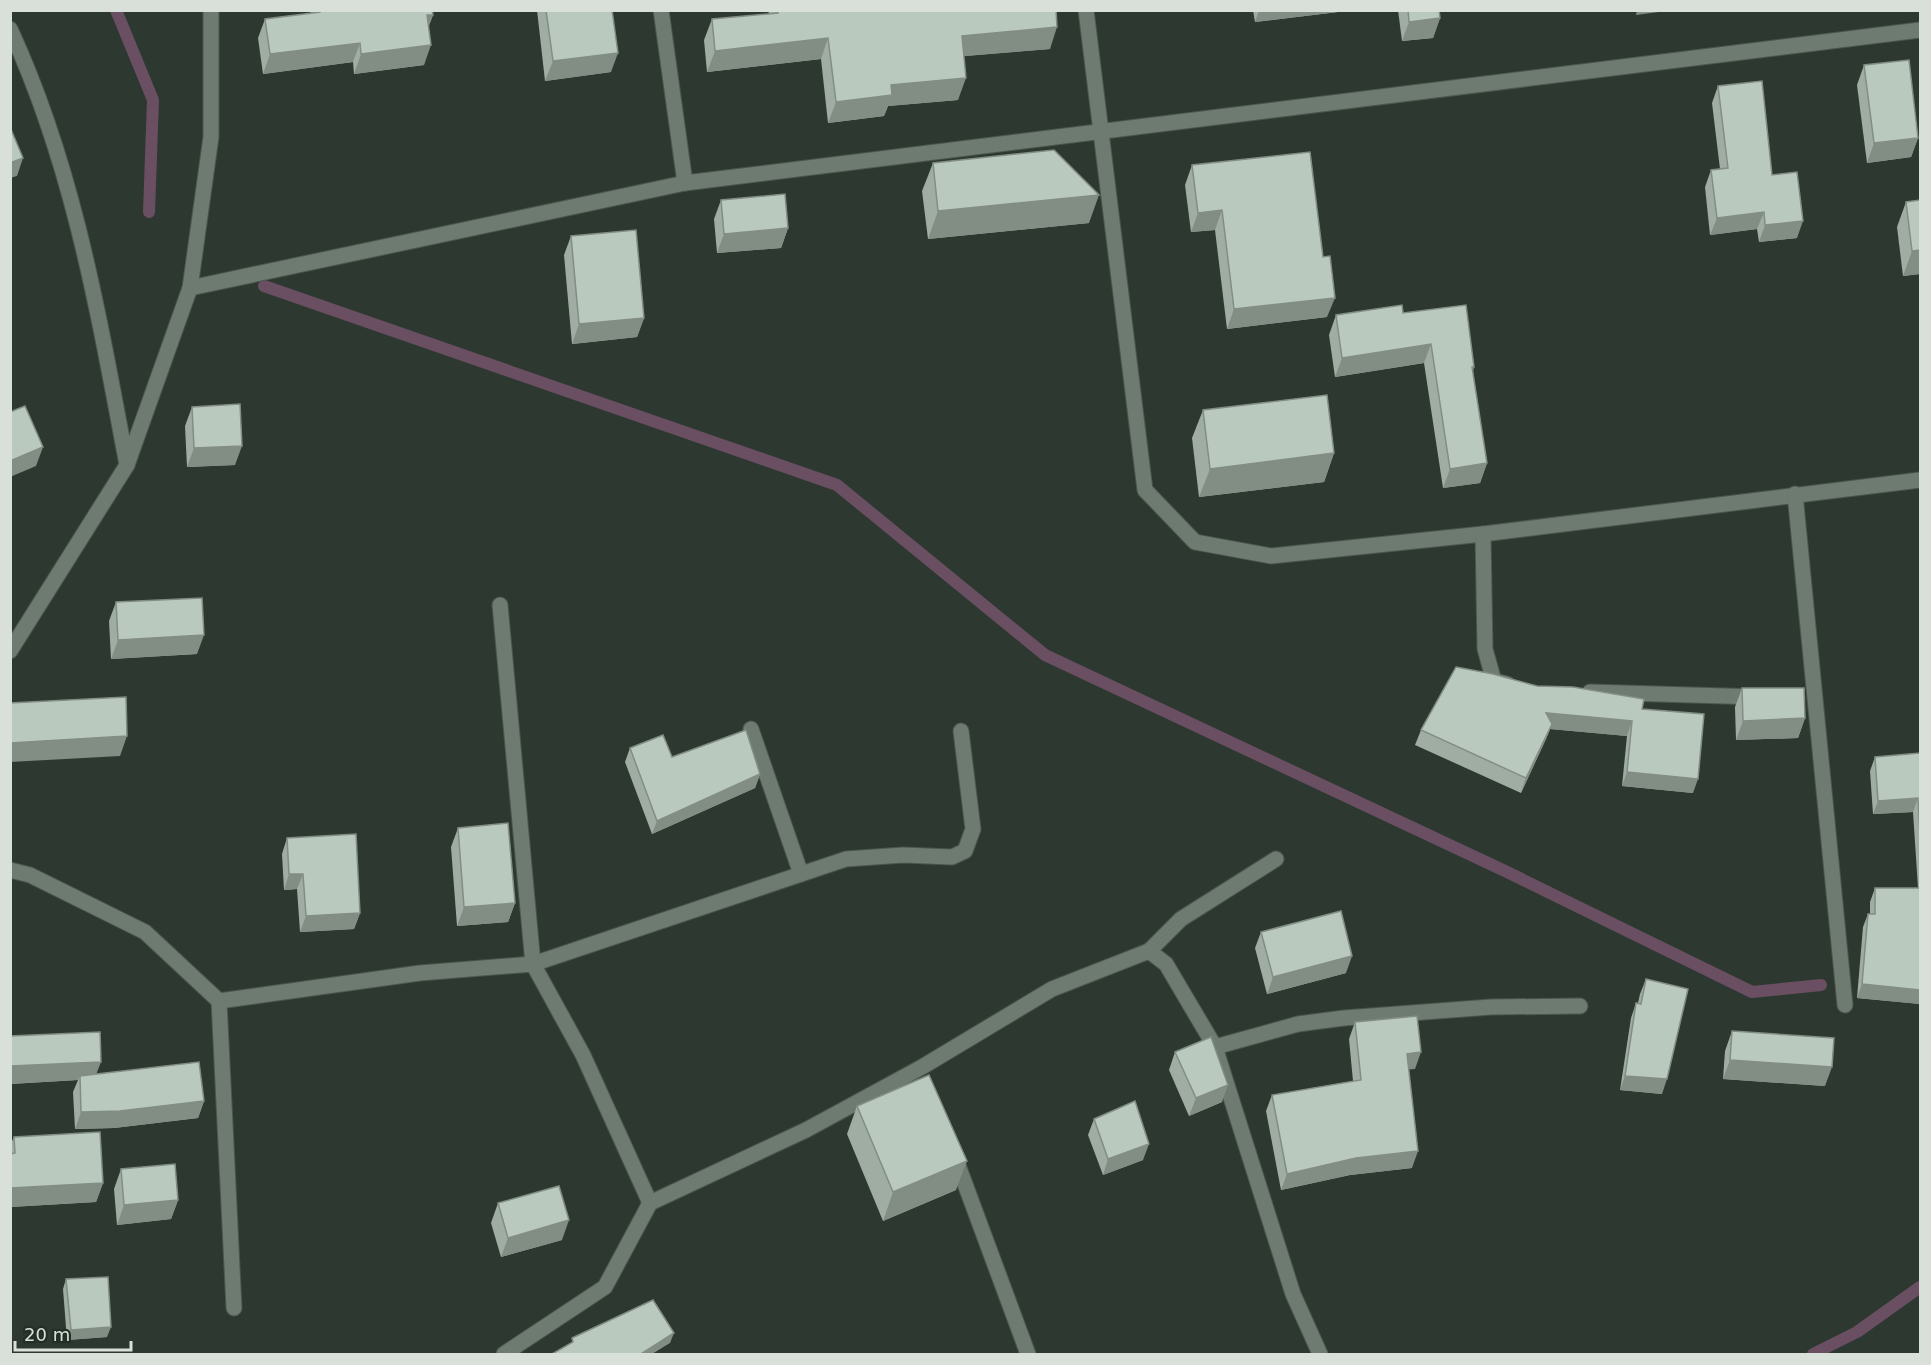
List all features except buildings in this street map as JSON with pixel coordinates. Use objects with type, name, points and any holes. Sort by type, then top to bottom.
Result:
[{"type":"street","points":[[10,651],[127,465],[190,288],[212,137],[211,10]]},
{"type":"street","points":[[661,10],[685,183]]},
{"type":"street","points":[[1086,10],[1145,490],[1195,542],[1271,556],[1483,534],[1920,480]]},
{"type":"street","points":[[10,29],[34,80],[88,260],[127,465]]},
{"type":"street","points":[[190,288],[685,183],[1920,30]]},
{"type":"street","points":[[1795,494],[1809,698],[1845,1005]]},
{"type":"street","points":[[1483,534],[1485,649],[1494,681],[1524,688]]},
{"type":"street","points":[[500,605],[533,964],[583,1055],[650,1203]]},
{"type":"street","points":[[1569,692],[1768,697]]},
{"type":"street","points":[[751,729],[801,874]]},
{"type":"street","points":[[219,1001],[420,973],[533,964],[846,860],[903,855],[952,857],[965,851],[973,829],[961,731]]},
{"type":"street","points":[[504,1354],[605,1287],[650,1203],[807,1130],[924,1072],[1052,989],[1149,951],[1181,920],[1276,859]]},
{"type":"street","points":[[10,870],[30,875],[145,932],[219,1001],[234,1308]]},
{"type":"street","points":[[1149,951],[1166,964],[1215,1047],[1293,1294],[1320,1354]]},
{"type":"street","points":[[1215,1047],[1298,1024],[1333,1020],[1491,1007],[1580,1006]]},
{"type":"street","points":[[951,1144],[1028,1354]]},
{"type":"waterway","points":[[116,10],[153,100],[149,212]]},
{"type":"waterway","points":[[264,286],[837,485],[1045,655],[1505,871],[1752,992],[1821,985]]},
{"type":"waterway","points":[[1813,1354],[1857,1332],[1920,1287]]}]
